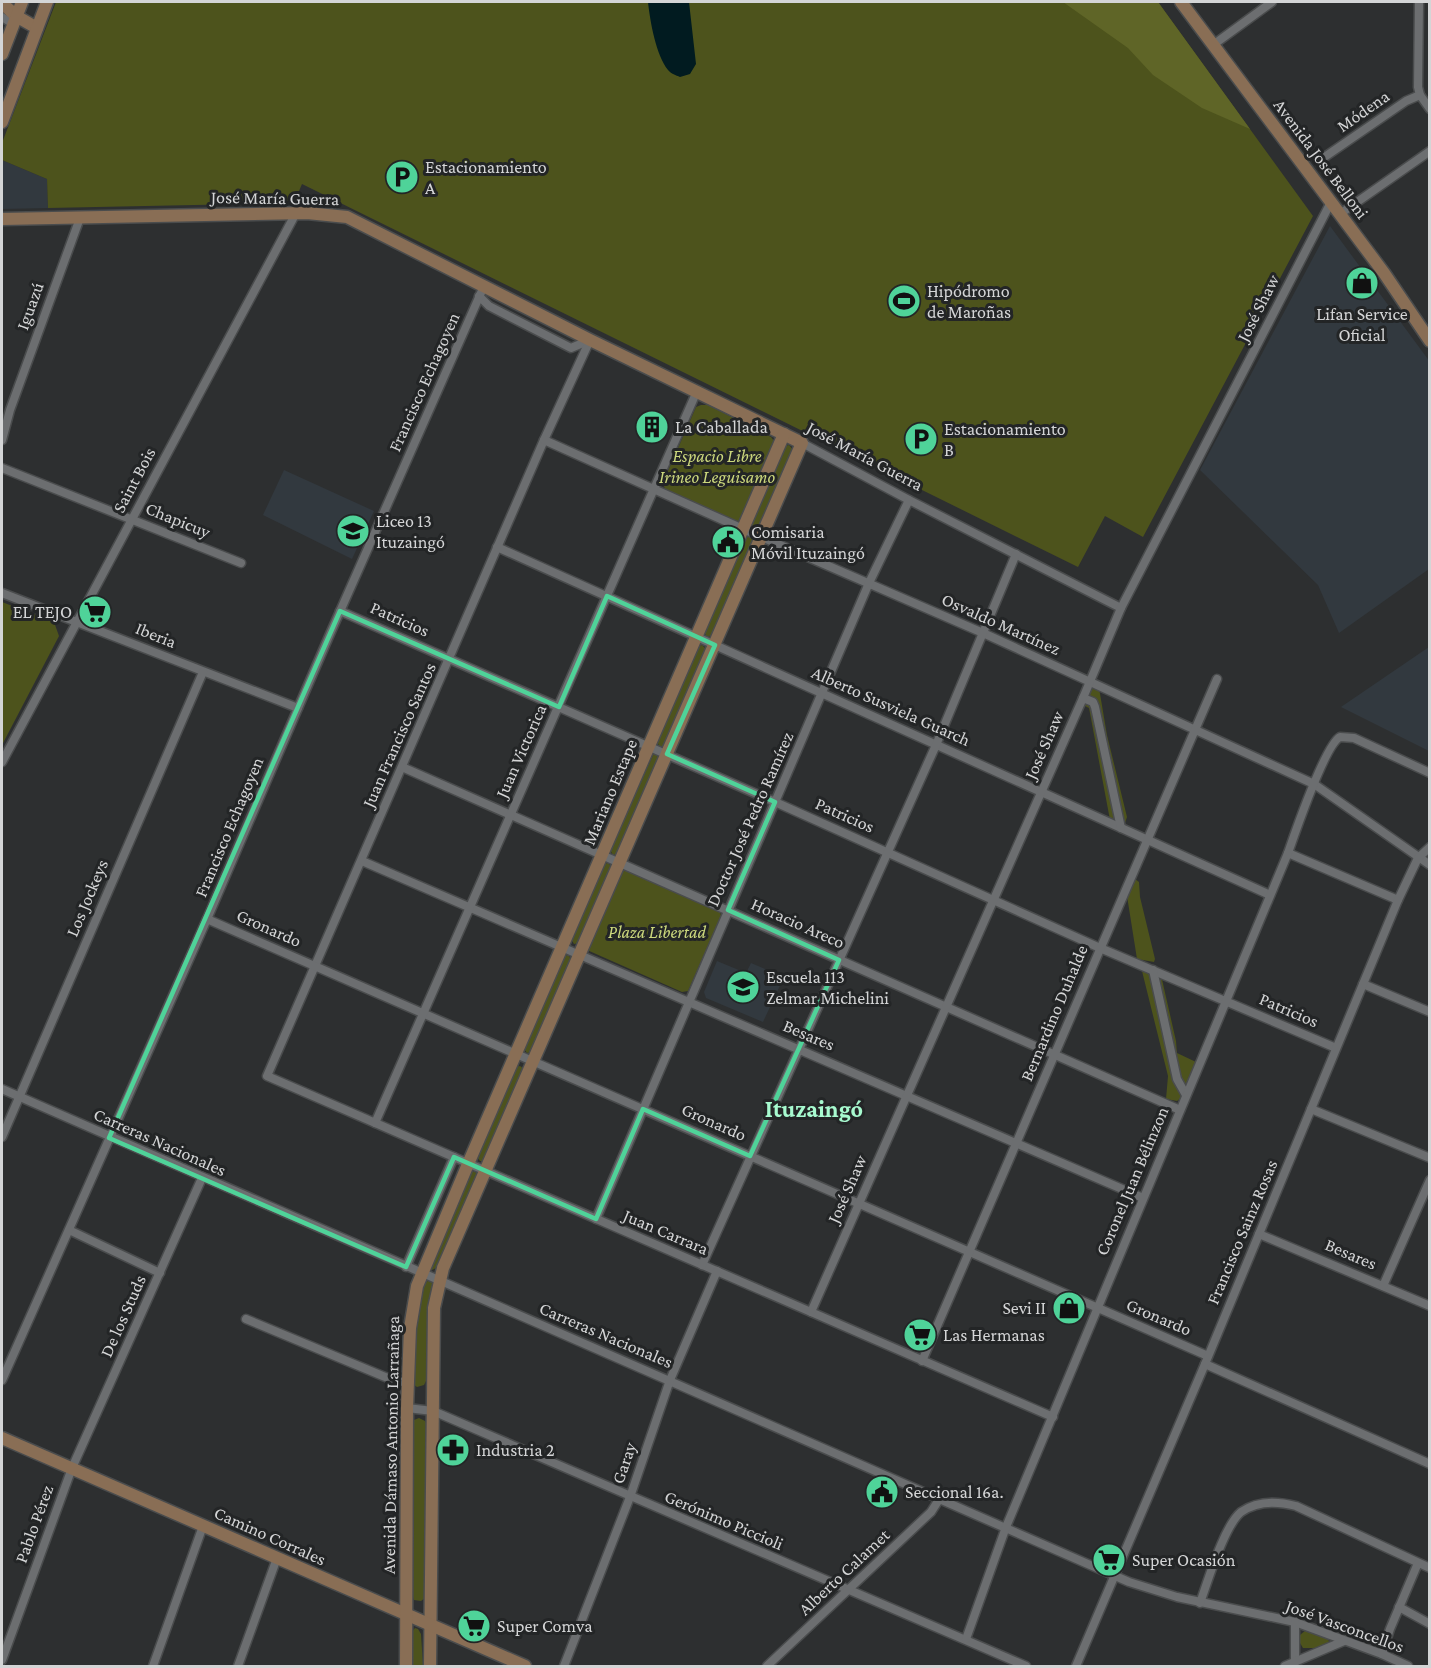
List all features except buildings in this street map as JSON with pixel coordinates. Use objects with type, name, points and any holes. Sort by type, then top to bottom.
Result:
[{"type":"street","points":[[2,122],[17,80],[23,23],[22,2]]},
{"type":"street","points":[[2,54],[23,23],[47,2]]},
{"type":"street","name":"Avenida José Belloni","points":[[1181,2],[1384,273],[1430,340]]},
{"type":"street","points":[[1213,45],[1272,2]]},
{"type":"street","points":[[1419,2],[1418,87],[1420,95],[1430,109]]},
{"type":"street","points":[[2,3],[23,23]]},
{"type":"street","points":[[2,16],[23,23]]},
{"type":"street","name":"Módena","points":[[1326,156],[1406,101],[1420,95]]},
{"type":"street","points":[[1340,214],[1430,151]]},
{"type":"street","name":"José Shaw","points":[[811,1312],[1042,792],[1121,608],[1331,202]]},
{"type":"street","name":"José María Guerra","points":[[2,219],[296,213],[347,217],[482,291],[590,340],[784,434],[1121,608]]},
{"type":"street","name":"Saint Bois","points":[[2,762],[296,213]]},
{"type":"street","name":"Iguazú","points":[[2,440],[10,410],[80,218]]},
{"type":"street","name":"Francisco Echagoyen","points":[[2,1380],[482,291]]},
{"type":"street","name":"Juan Francisco Santos","points":[[267,1076],[497,547],[590,340]]},
{"type":"street","name":"Juan Victorica","points":[[375,1123],[697,391]]},
{"type":"street","name":"Mariano Estape","points":[[468,1164],[784,434]]},
{"type":"street","name":"Osvaldo Martínez","points":[[544,440],[983,633],[1314,784],[1430,865]]},
{"type":"street","name":"Mariano Estape","points":[[486,1171],[802,443]]},
{"type":"street","name":"Chapicuy","points":[[2,468],[241,563]]},
{"type":"street","name":"Doctor José Pedro Ramírez","points":[[596,1219],[869,583],[909,500]]},
{"type":"street","name":"Alberto Susviela Guarch","points":[[497,547],[1270,895]]},
{"type":"street","points":[[702,1265],[936,745],[1016,554]]},
{"type":"street","name":"Iberia","points":[[2,593],[298,708]]},
{"type":"street","name":"Patricios","points":[[340,611],[649,746],[1100,948],[1336,1048]]},
{"type":"street","name":"Los Jockeys","points":[[2,1137],[203,672]]},
{"type":"street","name":"Bernardino Duhalde","points":[[922,1360],[1217,678]]},
{"type":"street","points":[[1083,698],[1093,702],[1095,708],[1121,828]]},
{"type":"street","name":"Coronel Juan Bélinzon","points":[[966,1639],[1006,1527],[1288,853],[1314,784],[1336,739],[1345,736],[1354,738],[1430,773]]},
{"type":"street","name":"Horacio Areco","points":[[402,767],[1180,1110]]},
{"type":"street","name":"Francisco Sainz Rosas","points":[[1076,1666],[1398,900],[1418,858],[1430,847]]},
{"type":"street","points":[[1288,853],[1398,900]]},
{"type":"street","name":"Besares","points":[[362,861],[1143,1197]]},
{"type":"street","name":"Gronardo","points":[[207,919],[1096,1309],[1430,1464]]},
{"type":"street","points":[[1153,970],[1179,1087],[1186,1095]]},
{"type":"street","points":[[1363,984],[1430,1012]]},
{"type":"street","name":"Juan Carrara","points":[[267,1076],[1053,1417]]},
{"type":"street","name":"Carreras Nacionales","points":[[2,1089],[109,1138],[1116,1575],[1160,1593],[1200,1602]]},
{"type":"street","points":[[1311,1109],[1430,1158]]},
{"type":"street","points":[[406,1267],[454,1157]]},
{"type":"street","name":"Avenida Dámaso Antonio Larrañaga","points":[[406,1666],[407,1408],[410,1328],[417,1286],[468,1164]]},
{"type":"street","points":[[430,1666],[434,1308],[443,1269],[486,1171]]},
{"type":"street","name":"De los Studs","points":[[72,1468],[202,1178]]},
{"type":"street","points":[[1383,1286],[1430,1180]]},
{"type":"street","points":[[69,1230],[160,1273]]},
{"type":"street","name":"Besares","points":[[1259,1234],[1430,1306]]},
{"type":"street","name":"Garay","points":[[564,1666],[630,1497],[670,1380],[717,1271]]},
{"type":"street","points":[[246,1319],[390,1379],[408,1383]]},
{"type":"street","name":"Gerónimo Piccioli","points":[[407,1408],[433,1411],[847,1591],[1026,1666]]},
{"type":"street","name":"Camino Corrales","points":[[2,1438],[525,1666]]},
{"type":"street","name":"Pablo Pérez","points":[[2,1660],[72,1468]]},
{"type":"street","name":"Alberto Calamet","points":[[767,1666],[931,1512],[940,1498]]},
{"type":"street","points":[[1200,1602],[1218,1553],[1234,1520],[1241,1513],[1266,1502],[1280,1502],[1296,1506],[1430,1568]]},
{"type":"street","points":[[153,1666],[203,1526]]},
{"type":"street","points":[[238,1666],[277,1558]]},
{"type":"street","points":[[1382,1654],[1418,1563]]},
{"type":"street","name":"José Vasconcellos","points":[[1200,1602],[1295,1622],[1408,1666]]},
{"type":"street","points":[[1399,1607],[1430,1624]]},
{"type":"street","points":[[1295,1622],[1295,1662]]},
{"type":"street","points":[[1285,1666],[1344,1641]]},
{"type":"highlighted area","points":[[607,596],[715,645],[667,754],[775,802],[728,910],[839,960],[750,1156],[643,1109],[596,1219],[454,1157],[406,1267],[109,1138],[340,611],[559,707]]},
{"type":"shaded area","points":[[2,160],[47,179],[48,208],[2,209]]},
{"type":"shaded area","points":[[1330,226],[1430,362],[1429,569],[1339,633],[1318,585],[1200,470]]},
{"type":"shaded area","points":[[284,470],[374,511],[352,559],[263,515]]},
{"type":"shaded area","points":[[1429,647],[1429,751],[1341,707]]},
{"type":"shaded area","name":"Escuela 113 Zelmar Michelini","points":[[717,961],[746,973],[751,963],[784,977],[763,1022],[706,998],[704,992]]},
{"type":"green space","name":"Hipódromo de Maroñas","points":[[56,2],[1158,2],[1313,216],[1143,537],[1105,516],[1078,567],[302,184],[294,203],[48,208],[47,179],[2,160],[2,143]]},
{"type":"green space","points":[[1063,2],[1158,2],[1250,129],[1202,108],[1153,75],[1128,48]]},
{"type":"green space","name":"Espacio Libre Irineo Leguisamo","points":[[708,405],[771,437],[774,441],[739,523],[665,490],[663,482],[696,407]]},
{"type":"green space","points":[[789,445],[793,450],[759,528],[754,528],[751,524],[785,446]]},
{"type":"green space","points":[[750,536],[754,540],[712,636],[707,637],[704,632],[745,537]]},
{"type":"green space","points":[[2,602],[54,622],[59,636],[2,745]]},
{"type":"green space","points":[[702,645],[707,650],[665,745],[660,747],[657,742],[698,646]]},
{"type":"green space","points":[[1094,688],[1099,688],[1107,735],[1127,817],[1125,823],[1110,820],[1089,708],[1083,705]]},
{"type":"green space","points":[[654,753],[660,756],[618,854],[613,855],[610,850]]},
{"type":"green space","points":[[608,863],[612,867],[579,943],[574,944],[571,939],[603,864]]},
{"type":"green space","name":"Plaza Libertad","points":[[626,870],[720,911],[721,916],[688,991],[682,992],[587,950],[622,872]]},
{"type":"green space","points":[[1135,879],[1139,882],[1154,962],[1137,959],[1127,896]]},
{"type":"green space","points":[[568,955],[572,960],[532,1052],[527,1053],[524,1049],[563,956]]},
{"type":"green space","points":[[1141,967],[1161,975],[1177,1053],[1196,1062],[1181,1098],[1177,1101],[1166,1099],[1168,1076]]},
{"type":"green space","points":[[520,1066],[524,1069],[483,1161],[480,1161],[477,1157],[515,1067]]},
{"type":"green space","points":[[475,1171],[477,1175],[438,1267],[432,1270],[430,1268],[470,1172]]},
{"type":"green space","points":[[429,1280],[433,1288],[427,1331],[426,1381],[424,1385],[417,1387],[413,1384],[413,1340],[422,1285]]},
{"type":"green space","points":[[419,1418],[427,1425],[425,1598],[421,1601],[414,1600],[412,1594],[413,1423]]},
{"type":"green space","points":[[415,1628],[421,1634],[423,1666],[411,1666],[411,1633]]},
{"type":"green space","points":[[1306,1630],[1325,1636],[1329,1641],[1328,1645],[1324,1648],[1303,1648],[1300,1635]]},
{"type":"water","points":[[648,2],[689,2],[696,64],[690,74],[680,77],[668,70],[664,64],[654,38]]},
{"type":"place","name":"Estacionamiento A","points":[[402,177]]},
{"type":"place","name":"Lifan Service Oficial","points":[[1362,283]]},
{"type":"place","name":"Hipódromo de Maroñas","points":[[904,301]]},
{"type":"place","name":"La Caballada","points":[[652,427]]},
{"type":"place","name":"Estacionamiento B","points":[[921,439]]},
{"type":"place","name":"Liceo 13 Ituzaingó","points":[[353,531]]},
{"type":"place","name":"Comisaria Móvil Ituzaingó","points":[[728,542]]},
{"type":"place","name":"EL TEJO","points":[[95,612]]},
{"type":"place","name":"Escuela 113 Zelmar Michelini","points":[[743,987]]},
{"type":"place","name":"Sevi II","points":[[1069,1308]]},
{"type":"place","name":"Las Hermanas","points":[[920,1335]]},
{"type":"place","name":"Industria 2","points":[[453,1450]]},
{"type":"place","name":"Seccional 16a.","points":[[882,1492]]},
{"type":"place","name":"Super Ocasión","points":[[1109,1560]]},
{"type":"place","name":"Super Comva","points":[[474,1626]]},
{"type":"district","name":"Ituzaingó","points":[[814,1109]]}]
